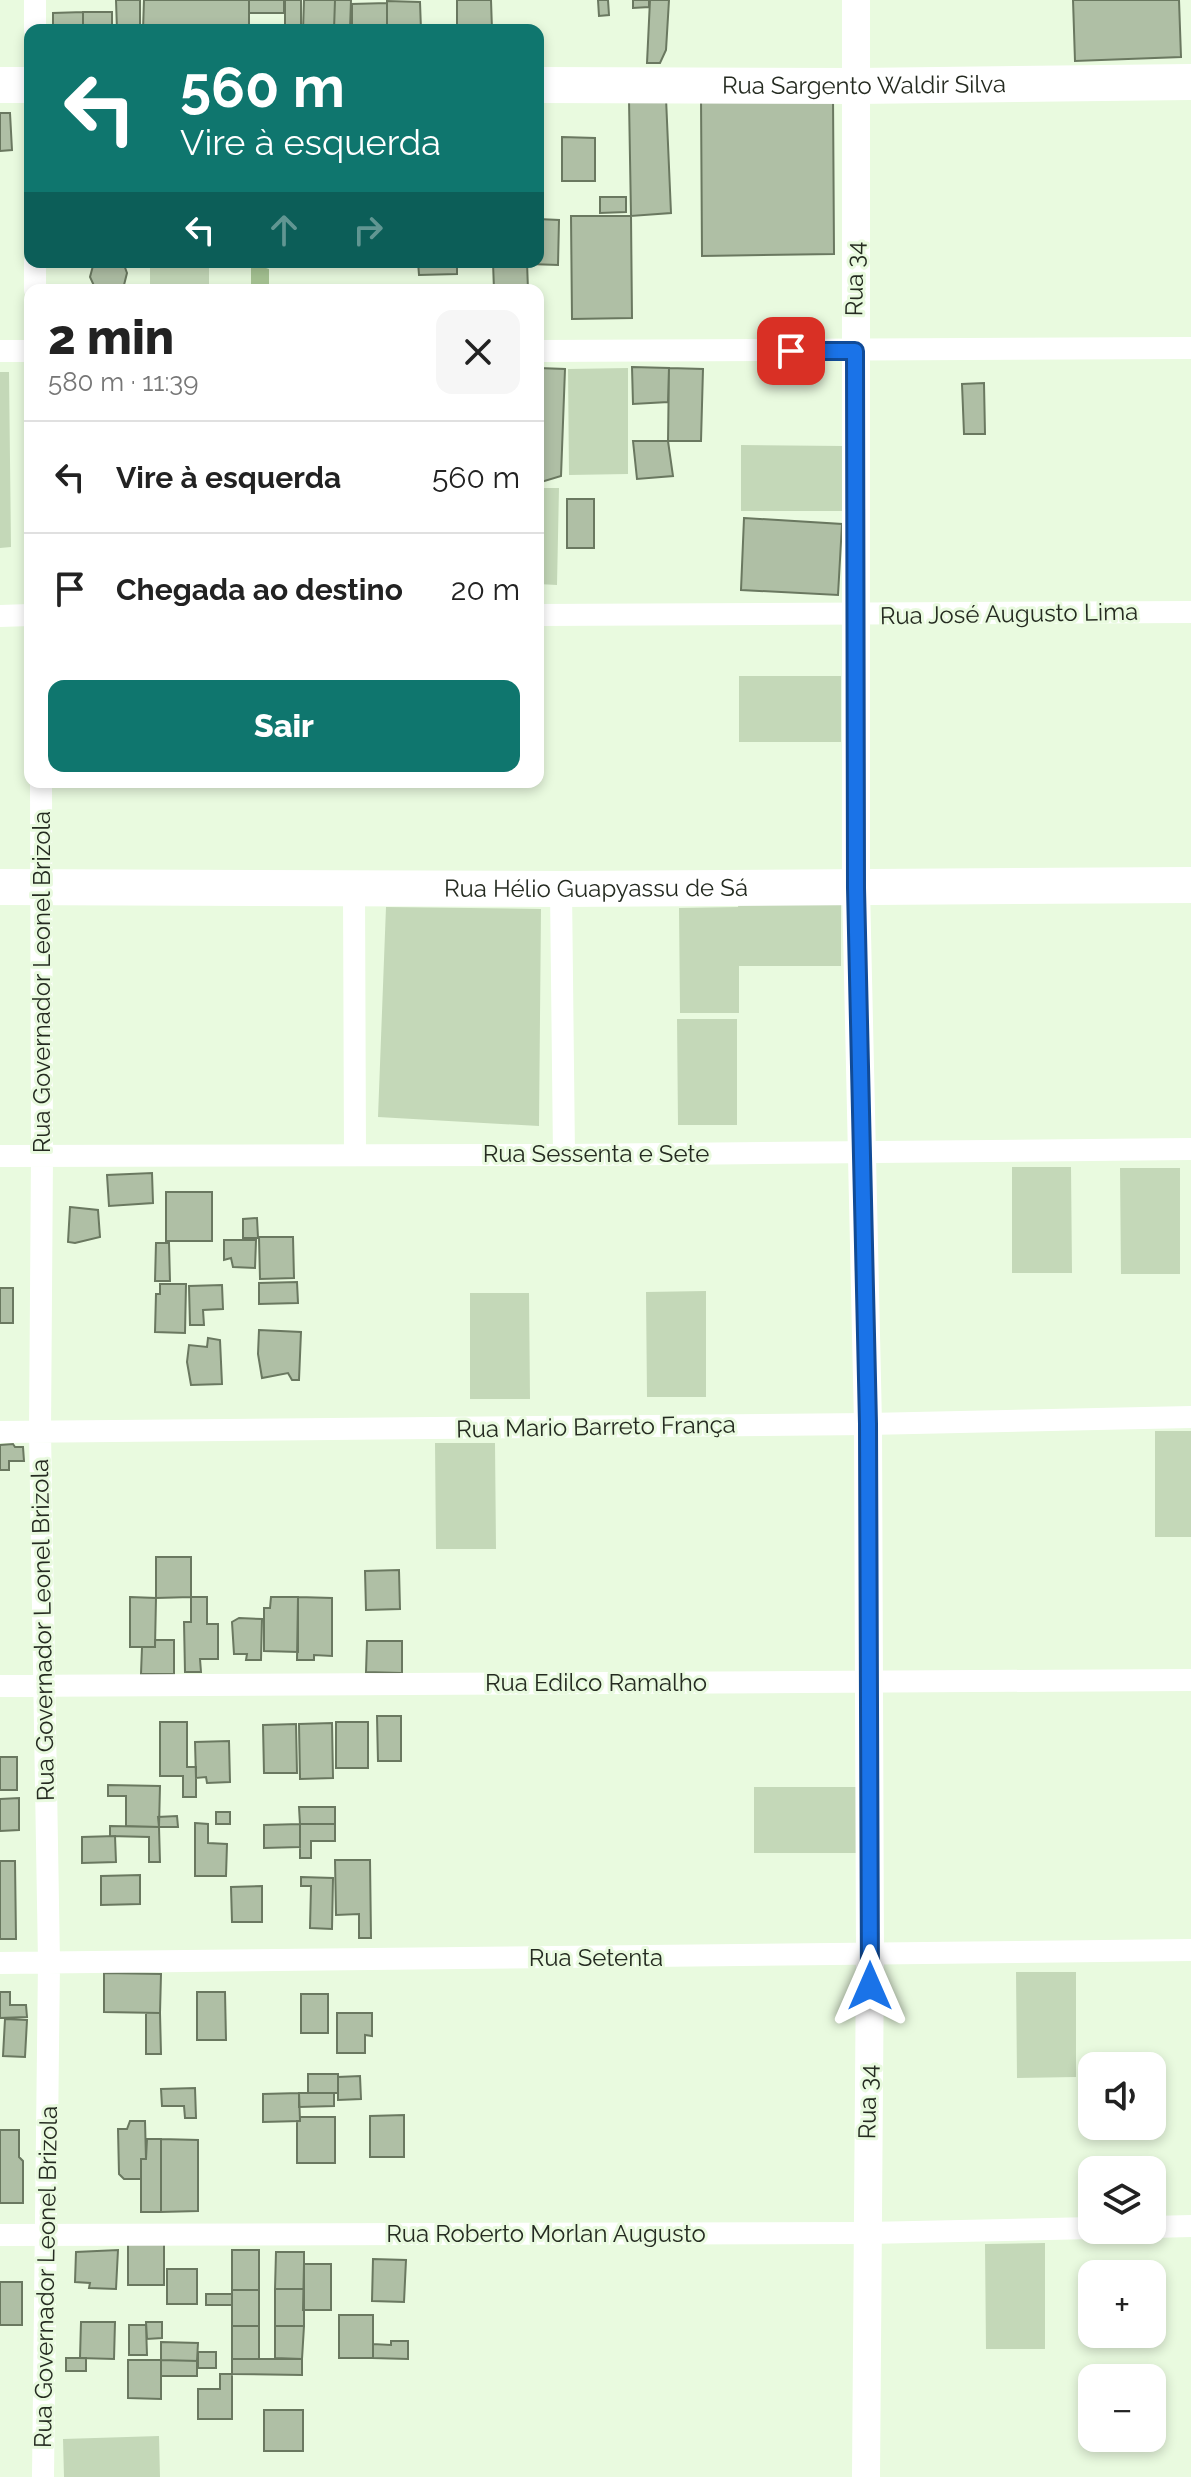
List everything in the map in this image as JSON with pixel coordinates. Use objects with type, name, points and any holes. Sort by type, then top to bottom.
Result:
[{"type":"main road","name":"Rua Sargento Waldir Silva","points":[[544,85],[857,86],[1191,82]]},
{"type":"main road","points":[[0,85],[24,85]]},
{"type":"main road","name":"Rua Hélio Guapyassu de Sá","points":[[0,887],[561,889],[1191,885]]},
{"type":"street","points":[[35,0],[35,24]]},
{"type":"street","name":"Rua 34","points":[[856,0],[856,888],[868,1424],[870,1955],[866,2477]]},
{"type":"street","points":[[544,351],[1191,348]]},
{"type":"street","points":[[0,351],[24,351]]},
{"type":"street","name":"Rua José Augusto Lima","points":[[544,615],[1191,612]]},
{"type":"street","points":[[0,616],[24,615]]},
{"type":"street","name":"Rua Governador Leonel Brizola","points":[[41,788],[40,1432],[49,1962],[43,2477]]},
{"type":"street","points":[[354,889],[355,1155]]},
{"type":"street","points":[[561,889],[564,1155]]},
{"type":"street","name":"Rua Sessenta e Sete","points":[[0,1156],[1191,1149]]},
{"type":"street","name":"Rua Mario Barreto França","points":[[0,1432],[868,1424],[1191,1417]]},
{"type":"street","name":"Rua Edilco Ramalho","points":[[0,1686],[1191,1680]]},
{"type":"street","name":"Rua Setenta","points":[[0,1963],[1191,1950]]},
{"type":"street","points":[[1166,2227],[1191,2226]]},
{"type":"street","name":"Rua Roberto Morlan Augusto","points":[[0,2235],[867,2233],[1078,2228]]},
{"type":"shaded area","points":[[150,268],[209,268],[209,284],[150,284]]},
{"type":"shaded area","points":[[251,268],[269,269],[269,284],[251,284]]},
{"type":"shaded area","points":[[628,368],[628,474],[569,475],[568,369]]},
{"type":"shaded area","points":[[0,372],[9,372],[11,547],[0,548]]},
{"type":"shaded area","points":[[741,445],[843,446],[843,511],[741,511]]},
{"type":"shaded area","points":[[544,488],[559,488],[557,585],[544,584]]},
{"type":"shaded area","points":[[739,676],[841,676],[841,742],[739,742]]},
{"type":"shaded area","points":[[739,900],[841,900],[841,966],[739,966],[739,1013],[680,1013],[679,908],[738,907]]},
{"type":"shaded area","points":[[386,907],[541,909],[539,1126],[378,1117]]},
{"type":"shaded area","points":[[677,1019],[737,1019],[737,1125],[678,1125]]},
{"type":"shaded area","points":[[1012,1167],[1071,1167],[1072,1273],[1012,1273]]},
{"type":"shaded area","points":[[1120,1168],[1180,1168],[1180,1274],[1121,1274]]},
{"type":"shaded area","points":[[706,1291],[706,1397],[647,1397],[646,1292]]},
{"type":"shaded area","points":[[470,1293],[529,1293],[530,1399],[470,1399]]},
{"type":"shaded area","points":[[1155,1431],[1191,1431],[1191,1537],[1155,1537]]},
{"type":"shaded area","points":[[435,1443],[495,1443],[496,1549],[436,1549]]},
{"type":"shaded area","points":[[754,1787],[856,1787],[856,1853],[754,1853]]},
{"type":"shaded area","points":[[1016,1972],[1076,1972],[1076,2077],[1017,2078]]},
{"type":"shaded area","points":[[1045,2243],[1045,2349],[986,2349],[985,2244]]},
{"type":"shaded area","points":[[159,2436],[160,2477],[64,2477],[63,2439]]},
{"type":"building","points":[[116,0],[140,0],[140,24],[117,24]]},
{"type":"building","points":[[144,0],[249,0],[249,24],[143,24]]},
{"type":"building","points":[[249,0],[284,0],[284,13],[249,13]]},
{"type":"building","points":[[285,0],[301,0],[301,24],[285,24]]},
{"type":"building","points":[[304,0],[335,0],[334,24],[303,24]]},
{"type":"building","points":[[335,0],[351,0],[350,24],[334,24]]},
{"type":"building","points":[[457,0],[491,0],[492,24],[457,24]]},
{"type":"building","points":[[598,0],[608,0],[609,15],[599,16]]},
{"type":"building","points":[[633,0],[649,0],[649,7],[633,8]]},
{"type":"building","points":[[650,0],[669,0],[666,50],[660,63],[647,63]]},
{"type":"building","points":[[1073,0],[1179,0],[1181,57],[1075,61]]},
{"type":"building","points":[[387,1],[420,2],[421,24],[387,24]]},
{"type":"building","points":[[387,3],[387,24],[352,24],[352,4]]},
{"type":"building","points":[[83,12],[83,24],[53,24],[53,13]]},
{"type":"building","points":[[83,12],[112,12],[112,24],[83,24]]},
{"type":"building","points":[[833,95],[834,254],[702,256],[701,97]]},
{"type":"building","points":[[666,98],[671,213],[631,216],[629,100]]},
{"type":"building","points":[[0,113],[10,113],[12,150],[0,151]]},
{"type":"building","points":[[562,137],[595,138],[595,181],[562,181]]},
{"type":"building","points":[[600,197],[626,197],[626,212],[600,213]]},
{"type":"building","points":[[571,216],[631,216],[632,318],[572,319]]},
{"type":"building","points":[[544,219],[559,220],[558,265],[544,265]]},
{"type":"building","points":[[92,268],[125,268],[127,273],[124,284],[93,284],[90,277]]},
{"type":"building","points":[[418,268],[457,268],[457,274],[419,275]]},
{"type":"building","points":[[493,268],[527,268],[528,284],[494,284]]},
{"type":"building","points":[[632,367],[669,368],[668,402],[633,404]]},
{"type":"building","points":[[544,368],[565,369],[561,476],[544,481]]},
{"type":"building","points":[[669,368],[703,369],[701,441],[668,441]]},
{"type":"building","points":[[984,383],[985,434],[964,434],[962,384]]},
{"type":"building","points":[[633,441],[668,441],[673,476],[637,479]]},
{"type":"building","points":[[567,499],[594,499],[594,548],[567,548]]},
{"type":"building","points":[[744,518],[842,524],[838,595],[741,590]]},
{"type":"building","points":[[152,1173],[153,1203],[109,1206],[107,1175]]},
{"type":"building","points":[[166,1192],[212,1192],[212,1241],[166,1241]]},
{"type":"building","points":[[70,1207],[98,1210],[100,1237],[68,1242]]},
{"type":"building","points":[[257,1218],[258,1238],[243,1238],[243,1219]]},
{"type":"building","points":[[259,1237],[293,1237],[294,1278],[260,1279]]},
{"type":"building","points":[[224,1240],[256,1240],[255,1268],[233,1267],[231,1258],[224,1260]]},
{"type":"building","points":[[156,1243],[169,1243],[170,1281],[155,1281]]},
{"type":"building","points":[[297,1282],[298,1303],[259,1304],[259,1283]]},
{"type":"building","points":[[160,1284],[186,1284],[185,1333],[155,1332],[156,1294],[160,1294]]},
{"type":"building","points":[[222,1285],[223,1309],[203,1310],[204,1325],[190,1325],[189,1286]]},
{"type":"building","points":[[0,1288],[13,1288],[13,1323],[0,1323]]},
{"type":"building","points":[[259,1330],[301,1332],[299,1380],[292,1380],[288,1373],[262,1378],[258,1354]]},
{"type":"building","points":[[208,1338],[220,1340],[222,1384],[191,1385],[187,1362],[189,1345],[207,1347]]},
{"type":"building","points":[[0,1445],[23,1447],[24,1461],[9,1461],[9,1470],[0,1470]]},
{"type":"building","points":[[156,1557],[191,1557],[191,1597],[156,1598]]},
{"type":"building","points":[[399,1570],[400,1609],[366,1610],[365,1571]]},
{"type":"building","points":[[130,1597],[156,1598],[155,1647],[130,1647]]},
{"type":"building","points":[[191,1597],[207,1597],[207,1624],[218,1624],[218,1659],[200,1659],[201,1672],[185,1672],[184,1622],[191,1622]]},
{"type":"building","points":[[271,1597],[298,1597],[298,1652],[264,1651],[264,1608],[270,1608]]},
{"type":"building","points":[[298,1597],[332,1598],[332,1656],[314,1655],[314,1660],[297,1660]]},
{"type":"building","points":[[239,1618],[262,1619],[261,1660],[246,1660],[247,1654],[234,1654],[232,1622]]},
{"type":"building","points":[[155,1640],[174,1640],[174,1674],[141,1674],[142,1647],[155,1647]]},
{"type":"building","points":[[367,1641],[402,1641],[402,1673],[366,1672]]},
{"type":"building","points":[[377,1716],[401,1716],[401,1761],[378,1761]]},
{"type":"building","points":[[160,1722],[187,1722],[187,1767],[196,1767],[196,1797],[183,1797],[183,1776],[160,1776]]},
{"type":"building","points":[[336,1722],[368,1722],[368,1768],[336,1768]]},
{"type":"building","points":[[332,1723],[333,1778],[300,1779],[299,1724]]},
{"type":"building","points":[[296,1724],[297,1773],[264,1773],[263,1725]]},
{"type":"building","points":[[229,1741],[230,1782],[207,1783],[206,1777],[196,1778],[195,1742]]},
{"type":"building","points":[[0,1757],[17,1757],[17,1790],[0,1790]]},
{"type":"building","points":[[108,1785],[160,1786],[159,1827],[126,1826],[126,1796],[108,1796]]},
{"type":"building","points":[[19,1798],[19,1830],[0,1831],[0,1799]]},
{"type":"building","points":[[299,1807],[335,1807],[335,1824],[300,1824]]},
{"type":"building","points":[[216,1812],[230,1812],[230,1824],[216,1824]]},
{"type":"building","points":[[177,1816],[178,1827],[159,1827],[158,1817]]},
{"type":"building","points":[[195,1823],[208,1824],[208,1843],[227,1844],[226,1876],[195,1876]]},
{"type":"building","points":[[300,1824],[335,1824],[335,1841],[311,1841],[311,1858],[300,1858]]},
{"type":"building","points":[[300,1824],[300,1847],[264,1848],[264,1825]]},
{"type":"building","points":[[110,1826],[159,1827],[160,1862],[149,1862],[149,1837],[110,1836]]},
{"type":"building","points":[[115,1836],[116,1862],[82,1863],[82,1837]]},
{"type":"building","points":[[335,1860],[370,1860],[371,1938],[359,1938],[359,1914],[336,1915]]},
{"type":"building","points":[[0,1861],[15,1861],[16,1939],[0,1939]]},
{"type":"building","points":[[140,1875],[140,1904],[101,1905],[101,1876]]},
{"type":"building","points":[[301,1877],[333,1878],[332,1929],[310,1928],[311,1886],[301,1886]]},
{"type":"building","points":[[262,1886],[262,1922],[232,1922],[231,1887]]},
{"type":"building","points":[[104,1973],[161,1974],[160,2013],[104,2012]]},
{"type":"building","points":[[0,1992],[10,1992],[10,2005],[26,2005],[27,2017],[0,2018]]},
{"type":"building","points":[[197,1992],[225,1992],[226,2040],[197,2040]]},
{"type":"building","points":[[301,1994],[328,1994],[328,2033],[301,2033]]},
{"type":"building","points":[[146,2013],[160,2013],[161,2054],[146,2054]]},
{"type":"building","points":[[337,2013],[372,2013],[372,2036],[365,2035],[365,2053],[337,2053]]},
{"type":"building","points":[[5,2019],[27,2020],[25,2057],[3,2056]]},
{"type":"building","points":[[308,2074],[338,2074],[338,2093],[308,2093]]},
{"type":"building","points":[[360,2076],[361,2099],[338,2100],[338,2077]]},
{"type":"building","points":[[195,2088],[196,2118],[185,2118],[184,2106],[162,2106],[161,2089]]},
{"type":"building","points":[[299,2093],[300,2121],[263,2122],[263,2094]]},
{"type":"building","points":[[299,2093],[334,2093],[334,2106],[299,2107]]},
{"type":"building","points":[[404,2115],[404,2157],[370,2157],[370,2116]]},
{"type":"building","points":[[300,2117],[335,2117],[335,2163],[297,2163],[297,2121]]},
{"type":"building","points":[[130,2121],[145,2121],[146,2159],[141,2159],[141,2179],[124,2179],[119,2174],[118,2129],[127,2129]]},
{"type":"building","points":[[0,2130],[19,2130],[23,2203],[0,2203]]},
{"type":"building","points":[[147,2139],[161,2139],[161,2212],[141,2212],[141,2159],[146,2159]]},
{"type":"building","points":[[161,2139],[198,2140],[198,2211],[161,2212]]},
{"type":"building","points":[[128,2241],[164,2241],[164,2285],[128,2285]]},
{"type":"building","points":[[118,2250],[116,2289],[89,2288],[90,2283],[75,2282],[76,2252]]},
{"type":"building","points":[[232,2250],[259,2250],[259,2290],[232,2290]]},
{"type":"building","points":[[276,2252],[304,2252],[304,2289],[275,2289]]},
{"type":"building","points":[[373,2259],[406,2260],[404,2302],[372,2301]]},
{"type":"building","points":[[304,2264],[331,2264],[331,2310],[303,2310]]},
{"type":"building","points":[[167,2269],[197,2269],[197,2304],[167,2304]]},
{"type":"building","points":[[0,2282],[22,2282],[22,2325],[0,2325]]},
{"type":"building","points":[[275,2289],[304,2289],[304,2326],[275,2326]]},
{"type":"building","points":[[232,2290],[259,2290],[259,2326],[232,2326]]},
{"type":"building","points":[[206,2294],[232,2294],[232,2305],[206,2305]]},
{"type":"building","points":[[339,2315],[373,2315],[373,2358],[339,2358]]},
{"type":"building","points":[[81,2322],[115,2322],[114,2359],[80,2358]]},
{"type":"building","points":[[146,2322],[162,2322],[162,2338],[147,2339]]},
{"type":"building","points":[[129,2325],[146,2325],[147,2355],[129,2355]]},
{"type":"building","points":[[232,2326],[259,2326],[259,2359],[232,2359]]},
{"type":"building","points":[[275,2326],[304,2326],[302,2359],[275,2358]]},
{"type":"building","points":[[391,2341],[408,2341],[408,2359],[373,2358],[373,2344],[391,2345]]},
{"type":"building","points":[[161,2342],[198,2343],[197,2361],[161,2360]]},
{"type":"building","points":[[198,2352],[216,2352],[216,2368],[198,2368]]},
{"type":"building","points":[[66,2358],[86,2358],[86,2371],[66,2371]]},
{"type":"building","points":[[232,2359],[302,2359],[302,2375],[232,2374]]},
{"type":"building","points":[[128,2360],[161,2360],[161,2399],[128,2398]]},
{"type":"building","points":[[161,2360],[197,2361],[197,2376],[161,2376]]},
{"type":"building","points":[[220,2374],[232,2374],[232,2419],[198,2419],[198,2389],[220,2389]]},
{"type":"building","points":[[264,2410],[303,2410],[303,2451],[264,2451]]},
{"type":"route","points":[[791,351],[855,351],[856,888],[868,1424],[870,1986]]}]
